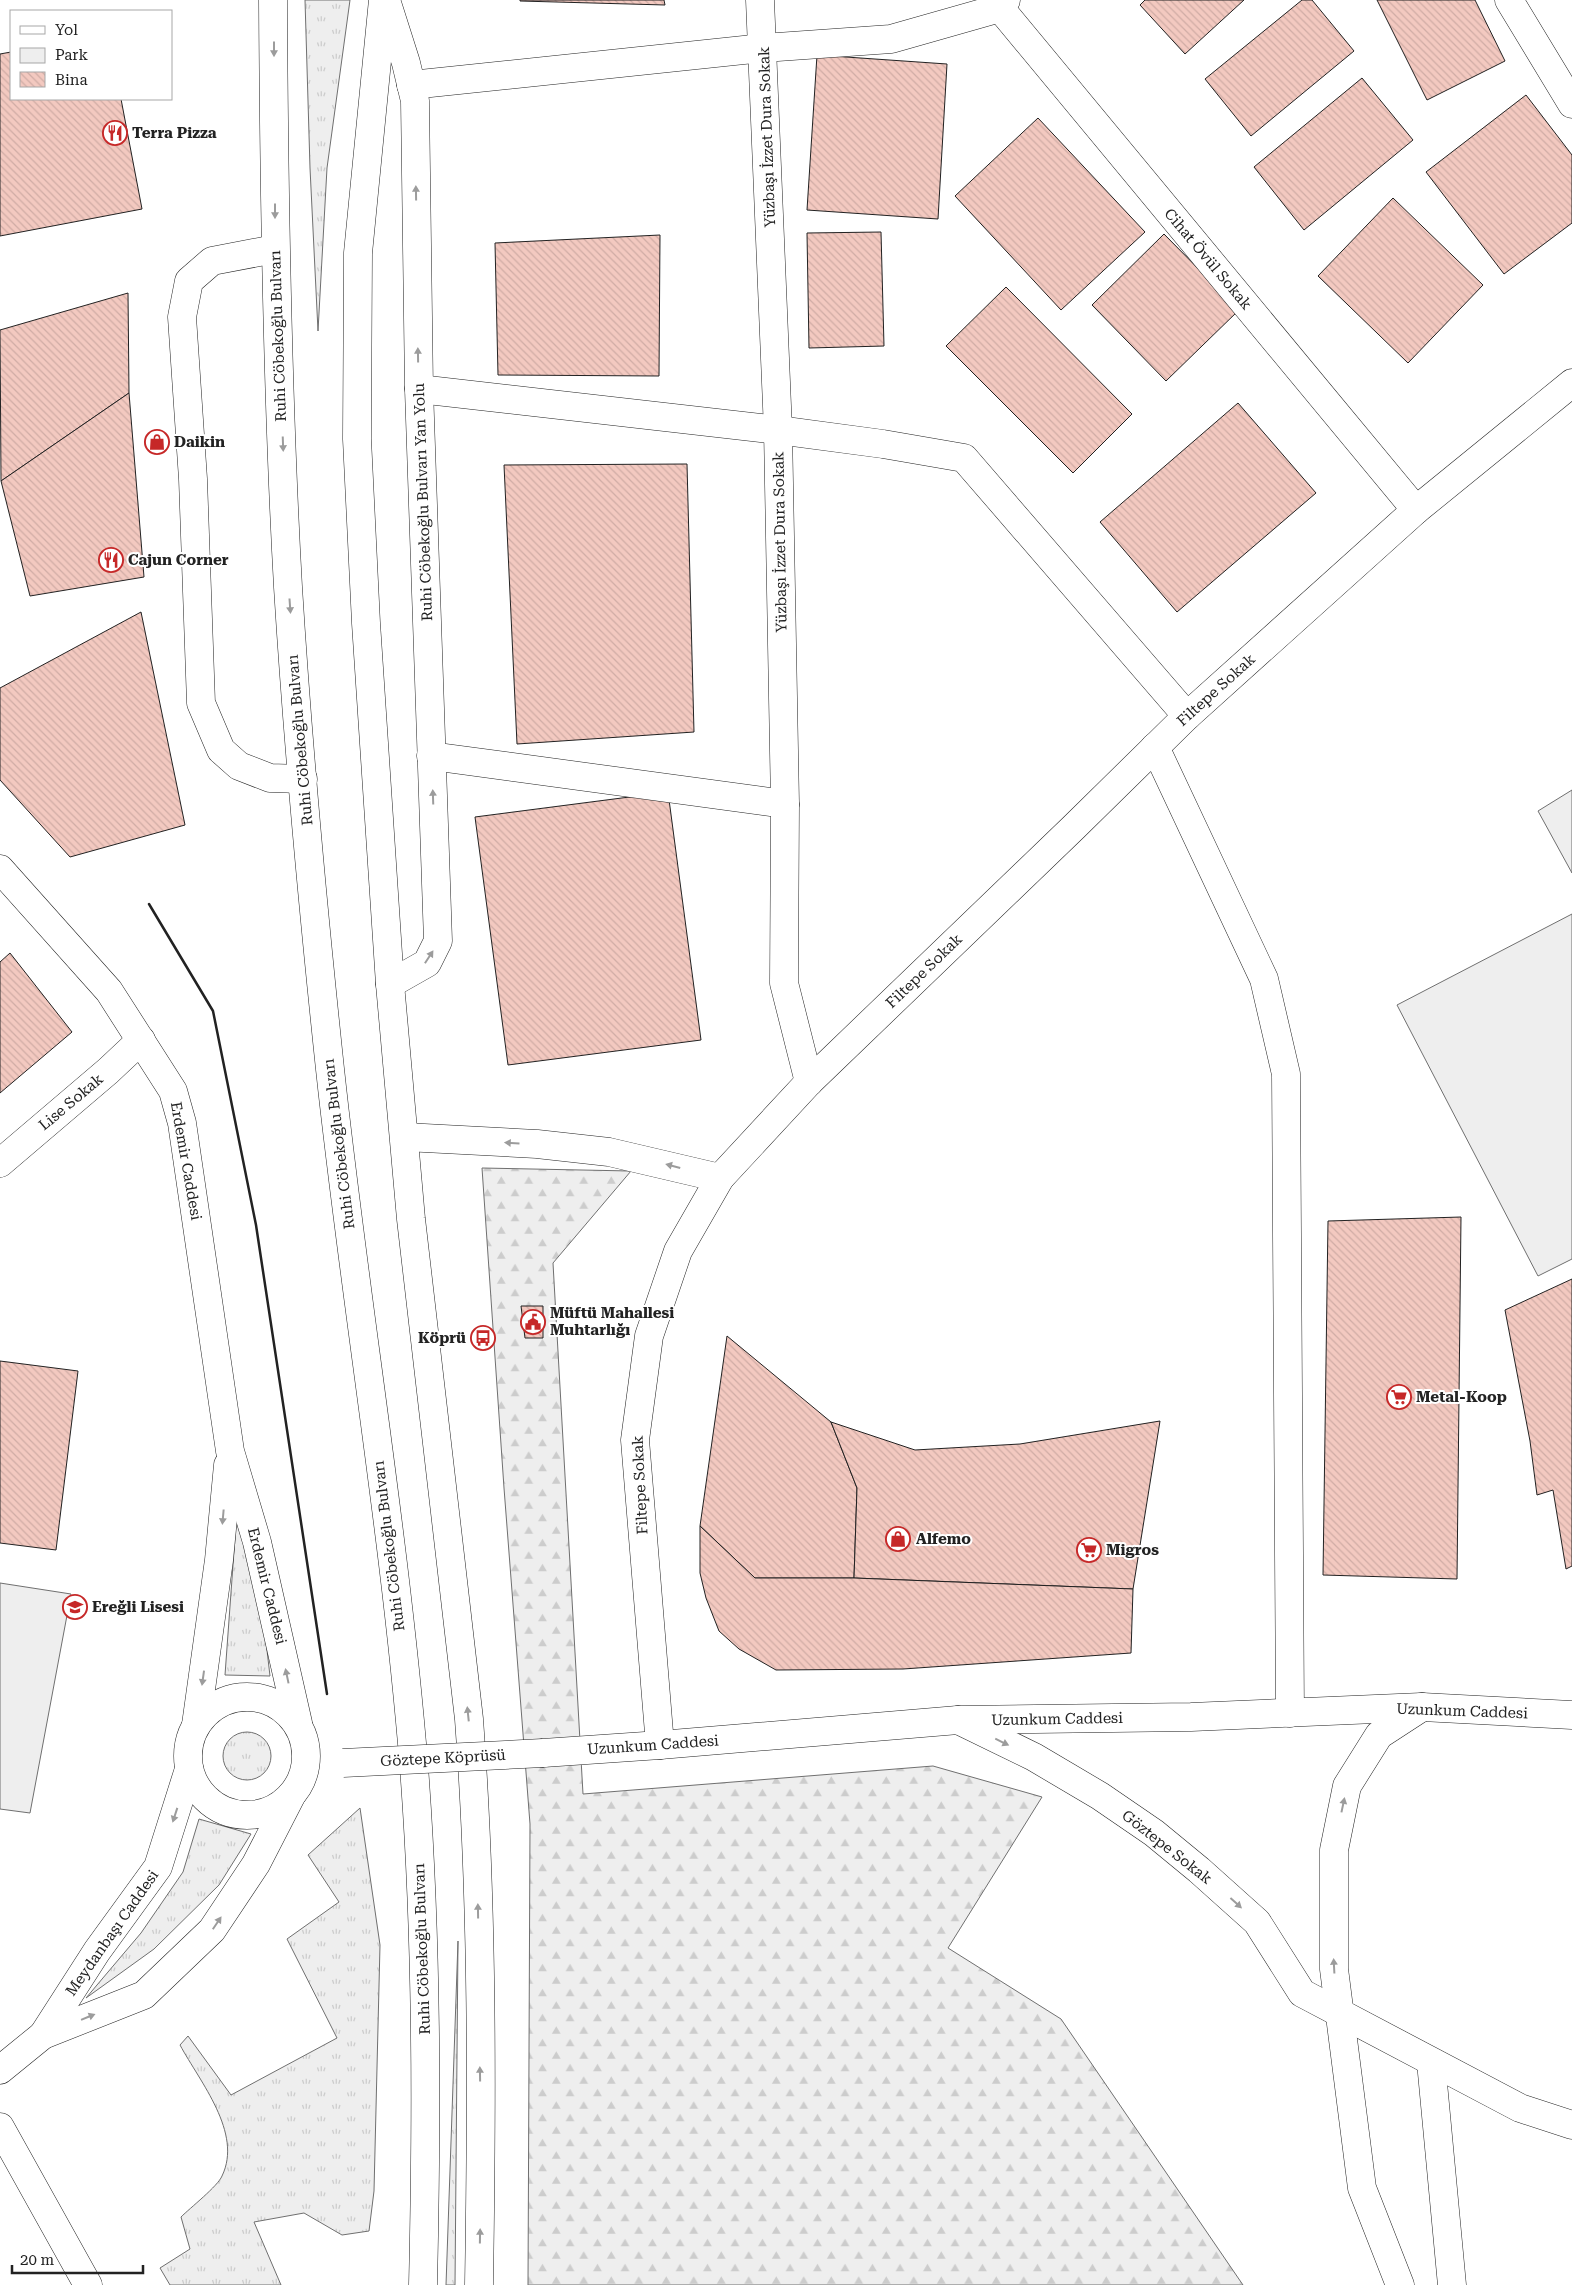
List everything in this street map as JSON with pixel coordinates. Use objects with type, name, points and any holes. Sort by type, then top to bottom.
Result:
[{"type":"street","name":"Ruhi Cöbekoğlu Bulvarı","points":[[273,0],[275,250],[288,588],[303,779],[330,1070],[396,1604],[413,1765],[424,1938],[426,2179],[423,2285]]},
{"type":"street","points":[[385,0],[358,253],[357,439],[366,623],[390,984],[411,1219],[469,1719],[474,1787],[478,1915],[481,2183],[479,2285]]},
{"type":"street","name":"Ruhi Cöbekoğlu Bulvarı Yan Yolu","points":[[385,0],[415,102],[419,390],[438,940],[427,963],[390,984]]},
{"type":"street","name":"Yüzbaşı İzzet Dura Sokak","points":[[760,0],[778,430],[785,804],[784,983],[809,1082]]},
{"type":"street","points":[[1509,0],[1572,104]]},
{"type":"street","name":"Cihat Övül Sokak","points":[[411,85],[763,48],[891,39],[1003,4],[1416,510]]},
{"type":"street","points":[[275,250],[212,261],[190,281],[182,316],[193,478],[201,694],[202,703],[221,750],[238,766],[270,778],[303,779]]},
{"type":"street","name":"Filtepe Sokak","points":[[660,1745],[635,1440],[649,1336],[678,1251],[720,1178],[809,1082],[1187,716],[1416,510],[1572,383]]},
{"type":"street","points":[[419,390],[778,430],[883,444],[964,458],[1187,716]]},
{"type":"street","points":[[1156,747],[1264,979],[1286,1074],[1290,1713]]},
{"type":"street","points":[[431,756],[785,804]]},
{"type":"street","name":"Erdemir Caddesi","points":[[0,869],[109,991],[173,1091],[182,1123],[230,1451],[257,1542],[298,1723]]},
{"type":"street","name":"Lise Sokak","points":[[0,1163],[108,1071],[141,1040]]},
{"type":"street","points":[[405,1137],[536,1144],[609,1152],[720,1178]]},
{"type":"street","name":"Erdemir Caddesi","points":[[196,1725],[219,1560],[230,1451]]},
{"type":"street","name":"Meydanbaşı Caddesi","points":[[0,2070],[43,2035],[144,1994],[212,1930],[256,1864],[300,1782],[306,1766],[307,1751],[298,1723],[284,1709],[266,1699],[247,1696],[227,1700],[209,1710],[196,1725],[190,1739],[188,1754],[189,1769],[196,1786],[208,1800],[224,1810],[242,1815],[260,1814],[269,1811],[278,1807],[291,1796]]},
{"type":"street","points":[[1400,2285],[1362,2188],[1334,1969],[1334,1850],[1347,1786],[1379,1735],[1422,1708]]},
{"type":"street","name":"Uzunkum Caddesi","points":[[543,1752],[660,1745],[958,1720],[1191,1717],[1422,1708],[1572,1715]]},
{"type":"street","name":"Göztepe Sokak","points":[[958,1720],[1043,1762],[1100,1796],[1154,1833],[1257,1922],[1302,1993],[1340,2015],[1520,2108],[1572,2125]]},
{"type":"street","name":"Göztepe Köprüsü","points":[[306,1766],[543,1752]]},
{"type":"street","name":"Meydanbaşı Caddesi","points":[[43,2035],[97,1951],[158,1867],[189,1769]]},
{"type":"street","points":[[1431,2062],[1452,2285]]},
{"type":"street","points":[[0,2127],[88,2285]]},
{"type":"green space","points":[[305,0],[350,0],[327,168],[318,331],[310,168]]},
{"type":"green space","points":[[1572,790],[1572,873],[1538,811]]},
{"type":"green space","points":[[1572,914],[1572,1259],[1538,1276],[1397,1005]]},
{"type":"green space","points":[[482,1168],[631,1171],[553,1263],[583,1794],[933,1766],[1042,1797],[948,1948],[1061,2019],[1243,2285],[528,2285],[530,1824]]},
{"type":"green space","points":[[237,1510],[261,1599],[270,1676],[225,1675]]},
{"type":"green space","points":[[0,1583],[71,1594],[30,1813],[0,1809]]},
{"type":"green space","points":[[247,1732],[256,1734],[264,1739],[269,1747],[271,1756],[269,1765],[264,1773],[256,1778],[247,1780],[238,1778],[230,1773],[225,1765],[223,1756],[225,1747],[230,1739],[238,1734]]},
{"type":"green space","points":[[360,1808],[380,1945],[374,2191],[369,2231],[342,2235],[304,2213],[254,2222],[281,2285],[170,2285],[160,2268],[190,2249],[181,2217],[210,2191],[219,2180],[227,2160],[227,2143],[223,2125],[208,2091],[180,2045],[188,2036],[231,2095],[337,2038],[287,1939],[339,1902],[308,1855]]},
{"type":"green space","points":[[199,1819],[251,1834],[219,1885],[154,1949],[86,1998],[141,1933],[183,1872]]},
{"type":"green space","points":[[458,1941],[455,2285],[446,2285]]},
{"type":"building","points":[[664,0],[665,5],[520,1]]},
{"type":"building","points":[[1145,0],[1244,0],[1185,54],[1140,5]]},
{"type":"building","points":[[1302,0],[1312,0],[1354,51],[1251,136],[1205,79]]},
{"type":"building","points":[[1377,0],[1475,0],[1505,61],[1427,100]]},
{"type":"building","points":[[10,52],[10,100],[121,100],[142,209],[0,236],[0,54]]},
{"type":"building","points":[[817,55],[947,64],[938,219],[807,210]]},
{"type":"building","points":[[1362,78],[1413,140],[1304,230],[1254,167]]},
{"type":"building","points":[[1526,95],[1572,155],[1572,223],[1504,274],[1426,172]]},
{"type":"building","points":[[1038,118],[1145,232],[1061,310],[955,196]]},
{"type":"building","points":[[1393,198],[1483,285],[1408,363],[1318,276]]},
{"type":"building","points":[[881,232],[884,346],[809,348],[807,233]]},
{"type":"building","points":[[1164,234],[1239,310],[1166,381],[1092,305]]},
{"type":"building","points":[[660,235],[659,376],[498,375],[495,243]]},
{"type":"building","points":[[1006,287],[1132,414],[1073,473],[946,346]]},
{"type":"building","points":[[128,293],[129,393],[1,481],[0,330]]},
{"type":"building","points":[[129,393],[144,577],[30,596],[1,481]]},
{"type":"building","points":[[1238,403],[1316,493],[1177,612],[1100,522]]},
{"type":"building","points":[[687,464],[694,732],[517,744],[504,465]]},
{"type":"building","points":[[141,612],[185,825],[70,857],[0,780],[0,688]]},
{"type":"building","points":[[668,792],[701,1040],[508,1065],[475,817]]},
{"type":"building","points":[[10,953],[72,1032],[0,1093],[0,962]]},
{"type":"building","points":[[1461,1217],[1457,1579],[1323,1575],[1328,1221]]},
{"type":"building","points":[[1572,1279],[1572,1566],[1566,1569],[1553,1490],[1537,1495],[1530,1441],[1505,1310]]},
{"type":"building","name":"Müftü Mahallesi Muhtarlığı","points":[[521,1306],[543,1306],[543,1338],[525,1338]]},
{"type":"building","points":[[727,1336],[831,1422],[857,1488],[854,1578],[755,1578],[700,1526]]},
{"type":"building","points":[[0,1361],[78,1371],[56,1550],[0,1543]]},
{"type":"building","points":[[1160,1421],[1133,1589],[854,1578],[857,1488],[831,1422],[915,1450],[1020,1444]]},
{"type":"building","points":[[700,1526],[755,1578],[854,1578],[1133,1589],[1131,1653],[903,1669],[776,1670],[739,1649],[719,1631],[706,1598],[700,1573]]},
{"type":"wall","points":[[149,904],[213,1011],[256,1225],[327,1694]]},
{"type":"place","name":"Terra Pizza","points":[[115,133]]},
{"type":"place","name":"Daikin","points":[[157,442]]},
{"type":"place","name":"Cajun Corner","points":[[111,560]]},
{"type":"place","name":"Müftü Mahallesi Muhtarlığı","points":[[533,1322]]},
{"type":"place","name":"Köprü","points":[[483,1338]]},
{"type":"place","name":"Metal-Koop","points":[[1399,1397]]},
{"type":"place","name":"Alfemo","points":[[898,1539]]},
{"type":"place","name":"Migros","points":[[1089,1550]]},
{"type":"place","name":"Ereğli Lisesi","points":[[75,1607]]}]
